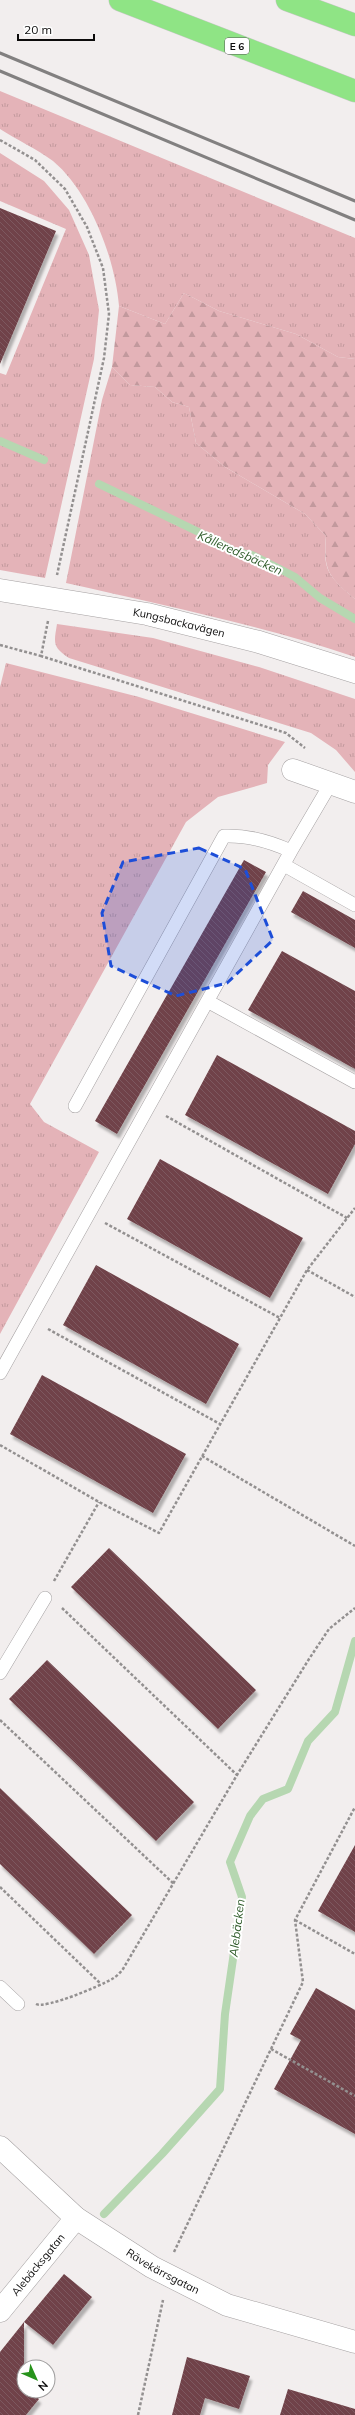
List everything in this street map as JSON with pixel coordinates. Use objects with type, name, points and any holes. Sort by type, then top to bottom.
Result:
[{"type":"highway","name":"E 6","points":[[120,0],[355,91]]},
{"type":"highway","points":[[287,0],[355,25]]},
{"type":"street","name":"Kungsbackavägen","points":[[0,590],[147,614],[259,642],[355,672]]},
{"type":"street","points":[[293,770],[355,792]]},
{"type":"street","name":"Rävekärrsgatan","points":[[0,2147],[76,2218],[152,2267],[227,2305],[355,2342]]},
{"type":"street","name":"Alebäcksgatan","points":[[0,2311],[76,2218]]},
{"type":"lane","points":[[0,1373],[209,1002],[291,851],[331,783]]},
{"type":"lane","points":[[75,1106],[224,836],[238,836],[268,841],[291,851]]},
{"type":"lane","points":[[284,865],[355,905]]},
{"type":"lane","points":[[209,1002],[355,1082]]},
{"type":"lane","points":[[0,1673],[45,1598]]},
{"type":"lane","points":[[0,1987],[18,2004]]},
{"type":"path","points":[[0,140],[35,160],[65,189],[87,227],[104,268],[109,314],[104,358],[41,656]]},
{"type":"path","points":[[0,645],[41,656],[286,733],[307,749]]},
{"type":"path","points":[[150,1107],[347,1218]]},
{"type":"path","points":[[0,1445],[99,1502],[159,1532],[307,1270],[355,1208]]},
{"type":"path","points":[[90,1214],[280,1318]]},
{"type":"path","points":[[307,1270],[355,1297]]},
{"type":"path","points":[[30,1319],[220,1424]]},
{"type":"path","points":[[202,1456],[355,1546]]},
{"type":"path","points":[[99,1502],[45,1598],[59,1605],[237,1775]]},
{"type":"path","points":[[18,2004],[33,2003],[40,2006],[113,1979],[124,1970],[237,1775],[329,1629],[355,1608]]},
{"type":"path","points":[[0,1720],[174,1884]]},
{"type":"path","points":[[172,2256],[303,1982],[295,1920],[353,1814],[355,1807]]},
{"type":"path","points":[[0,1887],[101,1984]]},
{"type":"path","points":[[295,1920],[355,1954]]},
{"type":"path","points":[[271,2049],[355,2096]]},
{"type":"path","points":[[138,2415],[163,2300]]},
{"type":"highlighted area","points":[[199,848],[245,869],[273,940],[227,983],[176,996],[111,966],[102,913],[123,862]]},
{"type":"green space","points":[[0,91],[355,238],[355,359],[338,357],[296,334],[219,311],[184,293],[165,324],[119,306],[117,287],[106,247],[89,208],[66,174],[53,161],[0,129]]},
{"type":"green space","points":[[0,153],[44,181],[69,210],[89,255],[99,310],[94,359],[45,578],[0,570],[0,373],[6,375],[66,229],[0,201]]},
{"type":"green space","points":[[184,293],[219,311],[296,334],[338,357],[355,359],[355,599],[334,579],[327,566],[325,548],[326,536],[305,514],[225,467],[196,443],[189,407],[172,402],[155,387],[130,385],[112,367],[119,306],[165,324]]},
{"type":"green space","points":[[112,367],[130,385],[155,387],[172,402],[189,407],[196,443],[225,467],[305,514],[326,536],[325,558],[330,573],[339,585],[355,599],[355,657],[247,625],[66,583],[102,400]]},
{"type":"green space","points":[[57,624],[153,638],[259,667],[355,699],[355,772],[336,750],[311,733],[69,658],[57,647],[55,636]]},
{"type":"green space","points":[[6,663],[139,697],[285,742],[268,765],[267,783],[218,797],[186,822],[30,1104],[44,1122],[99,1152],[0,1334],[0,687]]},
{"type":"building","points":[[0,208],[56,231],[0,364]]},
{"type":"building","points":[[244,860],[266,872],[117,1134],[95,1121]]},
{"type":"building","points":[[303,891],[355,920],[355,948],[291,912]]},
{"type":"building","points":[[282,951],[355,991],[355,1069],[248,1010]]},
{"type":"building","points":[[217,1055],[355,1131],[355,1144],[328,1194],[185,1115]]},
{"type":"building","points":[[160,1159],[303,1238],[270,1298],[127,1219]]},
{"type":"building","points":[[96,1265],[239,1344],[206,1404],[63,1325]]},
{"type":"building","points":[[42,1375],[186,1454],[153,1513],[10,1434]]},
{"type":"building","points":[[109,1548],[256,1690],[218,1729],[71,1587]]},
{"type":"building","points":[[47,1660],[194,1802],[156,1841],[9,1699]]},
{"type":"building","points":[[0,1788],[132,1915],[94,1954],[0,1864]]},
{"type":"building","points":[[355,1845],[355,1932],[318,1911]]},
{"type":"building","points":[[316,1988],[355,2010],[355,2134],[274,2089],[301,2040],[290,2034]]},
{"type":"building","points":[[64,2274],[92,2297],[53,2345],[24,2322]]},
{"type":"building","points":[[24,2322],[24,2359],[16,2359],[16,2399],[39,2399],[26,2415],[0,2415],[0,2352]]},
{"type":"building","points":[[187,2357],[250,2376],[239,2409],[205,2398],[200,2415],[172,2415]]},
{"type":"building","points":[[288,2389],[355,2409],[355,2415],[280,2415]]},
{"type":"waterway","name":"Kålleredsbäcken","points":[[0,441],[44,460]]},
{"type":"waterway","name":"Kålleredsbäcken","points":[[99,484],[211,538],[235,552],[252,555],[295,577],[320,598],[355,619]]},
{"type":"waterway","name":"Alebäcken","points":[[104,2214],[162,2154],[220,2089],[225,2014],[242,1897],[230,1862],[250,1816],[263,1799],[288,1789],[308,1741],[335,1712],[355,1641]]},
{"type":"railway","points":[[0,53],[355,201]]},
{"type":"railway","points":[[0,71],[355,220]]}]
